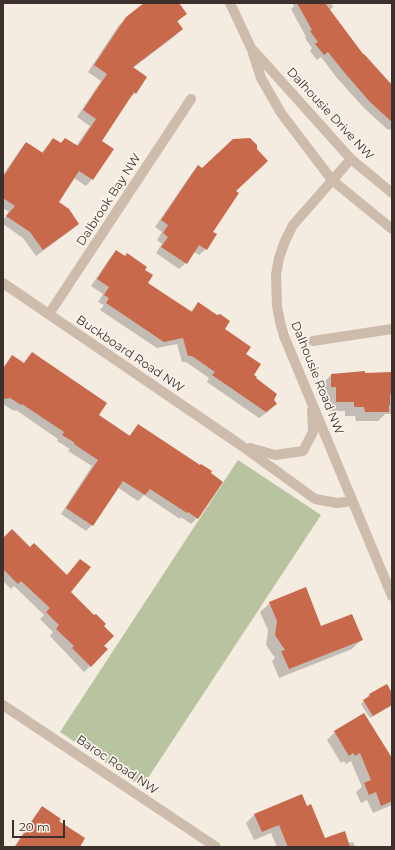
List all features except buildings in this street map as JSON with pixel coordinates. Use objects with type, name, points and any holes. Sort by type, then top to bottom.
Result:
[{"type":"street","name":"Dalhousie Drive NW","points":[[230,3],[252,50],[261,78],[281,113],[332,180],[392,229]]},
{"type":"street","name":"Dalhousie Drive NW","points":[[252,50],[270,67],[351,159],[392,193]]},
{"type":"street","name":"Dalbrook Bay NW","points":[[49,314],[191,100]]},
{"type":"street","name":"Dalhousie Road NW","points":[[351,159],[293,225],[281,252],[276,276],[275,291],[284,336],[392,596]]},
{"type":"street","name":"Buckboard Road NW","points":[[3,283],[242,446],[316,499],[337,503],[352,501]]},
{"type":"street","points":[[313,341],[392,329]]},
{"type":"street","name":"Buckboard Road NW","points":[[242,446],[275,455],[303,451],[313,432],[311,400]]},
{"type":"street","name":"Baroc Road NW","points":[[3,705],[216,847]]},
{"type":"green space","points":[[238,460],[321,515],[142,787],[60,732]]}]
